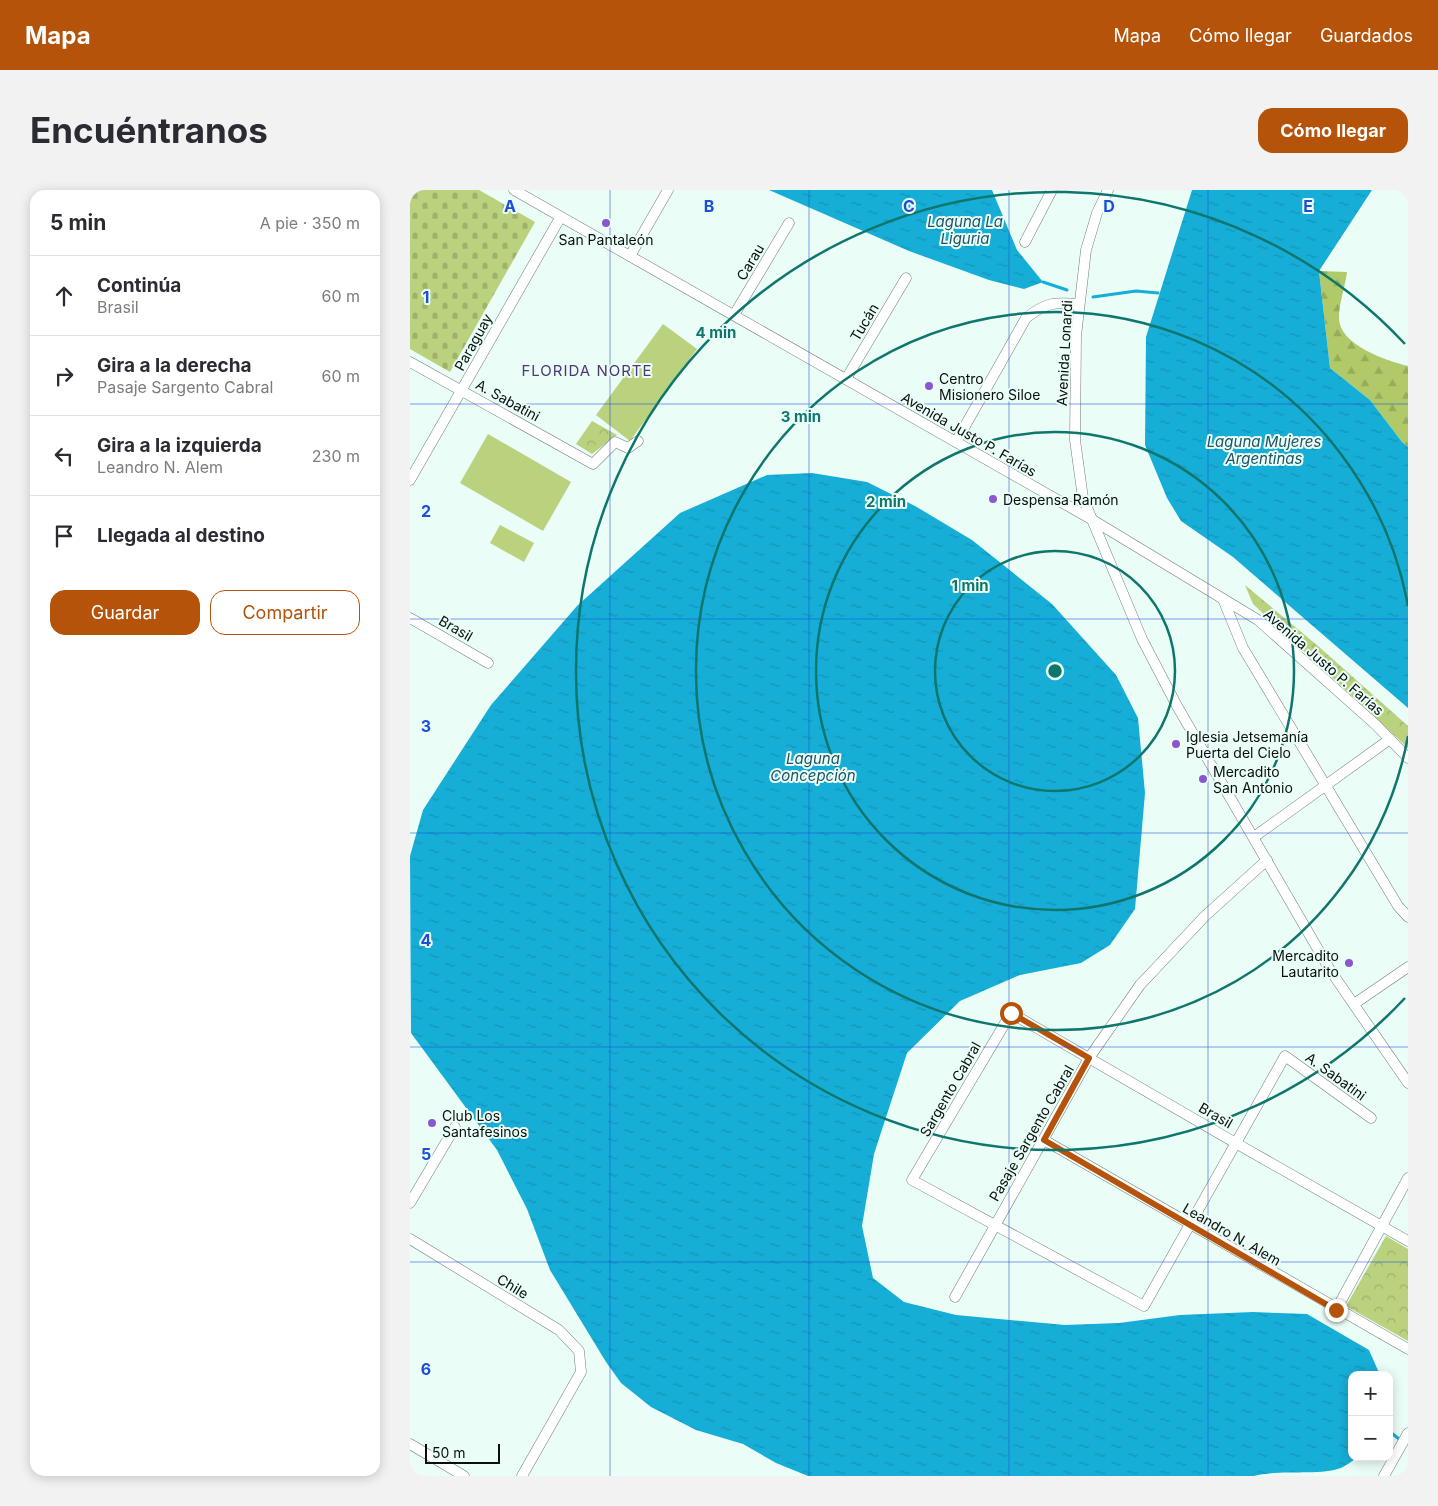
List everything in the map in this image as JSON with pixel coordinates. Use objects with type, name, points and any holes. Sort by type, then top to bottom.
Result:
[{"type":"street","name":"Avenida Justo P. Farías","points":[[514,190],[560,218],[1091,519],[1258,620],[1390,739],[1408,758]]},
{"type":"street","points":[[630,256],[668,190]]},
{"type":"street","points":[[1025,242],[1052,190]]},
{"type":"street","name":"Avenida Lonardi","points":[[1108,190],[1097,213],[1086,250],[1079,304],[1074,383],[1075,440],[1083,498],[1142,638],[1177,706],[1330,970],[1408,1083]]},
{"type":"street","name":"Paraguay","points":[[410,480],[560,218]]},
{"type":"street","name":"Carau","points":[[734,315],[789,223]]},
{"type":"street","name":"Tucán","points":[[846,379],[906,278]]},
{"type":"street","points":[[956,442],[1026,318],[1038,309],[1054,302],[1079,304]]},
{"type":"street","name":"A. Sabatini","points":[[410,362],[593,464],[616,442],[628,448],[638,440]]},
{"type":"street","points":[[1223,599],[1243,648],[1398,906],[1408,918]]},
{"type":"street","name":"Brasil","points":[[410,618],[488,663]]},
{"type":"street","points":[[1254,836],[1390,739]]},
{"type":"street","name":"Pasaje Sargento Cabral","points":[[955,1297],[1089,1058],[1140,985],[1205,916],[1267,860]]},
{"type":"street","points":[[1354,1004],[1408,967]]},
{"type":"street","name":"Brasil","points":[[1011,1013],[1408,1241]]},
{"type":"street","name":"Sargento Cabral","points":[[995,1224],[912,1180],[1011,1013]]},
{"type":"street","name":"A. Sabatini","points":[[1237,1142],[1285,1056],[1371,1118]]},
{"type":"street","points":[[410,1203],[455,1127]]},
{"type":"street","name":"Leandro N. Alem","points":[[1044,1140],[1336,1310],[1408,1349]]},
{"type":"street","points":[[995,1224],[1144,1306],[1237,1142]]},
{"type":"street","points":[[1336,1310],[1408,1178]]},
{"type":"street","name":"Chile","points":[[410,1239],[559,1330],[578,1351],[581,1372],[522,1476]]},
{"type":"street","points":[[1384,1476],[1408,1433]]},
{"type":"street","points":[[410,1444],[464,1476]]},
{"type":"green space","points":[[410,190],[479,190],[535,222],[450,372],[410,349]]},
{"type":"green space","points":[[1319,271],[1347,272],[1339,318],[1341,328],[1347,336],[1355,344],[1377,356],[1408,366],[1408,447],[1402,442],[1370,400],[1330,368]]},
{"type":"green space","points":[[663,324],[697,349],[630,441],[596,415]]},
{"type":"green space","points":[[592,421],[617,435],[592,454],[576,444]]},
{"type":"green space","points":[[488,434],[571,482],[543,531],[460,483]]},
{"type":"green space","points":[[500,525],[534,543],[524,562],[490,543]]},
{"type":"green space","points":[[1245,585],[1318,646],[1408,726],[1408,748],[1253,604]]},
{"type":"green space","points":[[1386,1236],[1408,1249],[1408,1341],[1346,1306]]},
{"type":"water","name":"Laguna La Liguria","points":[[769,190],[992,190],[1017,250],[1043,282],[1024,289],[989,280],[909,251]]},
{"type":"water","name":"Laguna Mujeres Argentinas","points":[[1192,190],[1372,190],[1319,271],[1330,368],[1370,400],[1402,442],[1408,447],[1408,708],[1233,557],[1181,521],[1167,498],[1145,445],[1146,337]]},
{"type":"water","name":"Laguna Concepción","points":[[812,473],[867,482],[915,506],[972,540],[1052,604],[1116,675],[1138,718],[1145,793],[1135,909],[1110,945],[1081,963],[1020,975],[960,1001],[907,1053],[874,1154],[862,1226],[873,1278],[904,1302],[956,1315],[1065,1325],[1119,1323],[1180,1315],[1253,1312],[1307,1314],[1369,1350],[1378,1371],[1348,1371],[1348,1461],[1352,1461],[1343,1467],[1322,1472],[1276,1473],[1254,1476],[808,1476],[776,1463],[743,1444],[696,1430],[651,1407],[621,1383],[606,1362],[550,1270],[527,1209],[497,1150],[411,1033],[410,856],[423,810],[491,705],[577,606],[680,513],[767,475]]},
{"type":"waterway","points":[[1043,282],[1067,290]]},
{"type":"waterway","points":[[1093,297],[1136,291],[1158,293]]},
{"type":"waterway","points":[[1393,1434],[1399,1439]]},
{"type":"place","name":"San Pantaleón","points":[[606,223]]},
{"type":"place","name":"Centro Misionero Siloe","points":[[929,386]]},
{"type":"place","name":"Despensa Ramón","points":[[993,499]]},
{"type":"place","name":"Iglesia Jetsemanía Puerta del Cielo","points":[[1176,744]]},
{"type":"place","name":"Mercadito San Antonio","points":[[1203,779]]},
{"type":"place","name":"Mercadito Lautarito","points":[[1349,963]]},
{"type":"place","name":"Club Los Santafesinos","points":[[432,1123]]},
{"type":"district","name":"FLORIDA NORTE","points":[[587,370]]},
{"type":"route","points":[[1011,1013],[1089,1058],[1044,1140],[1336,1310]]}]
